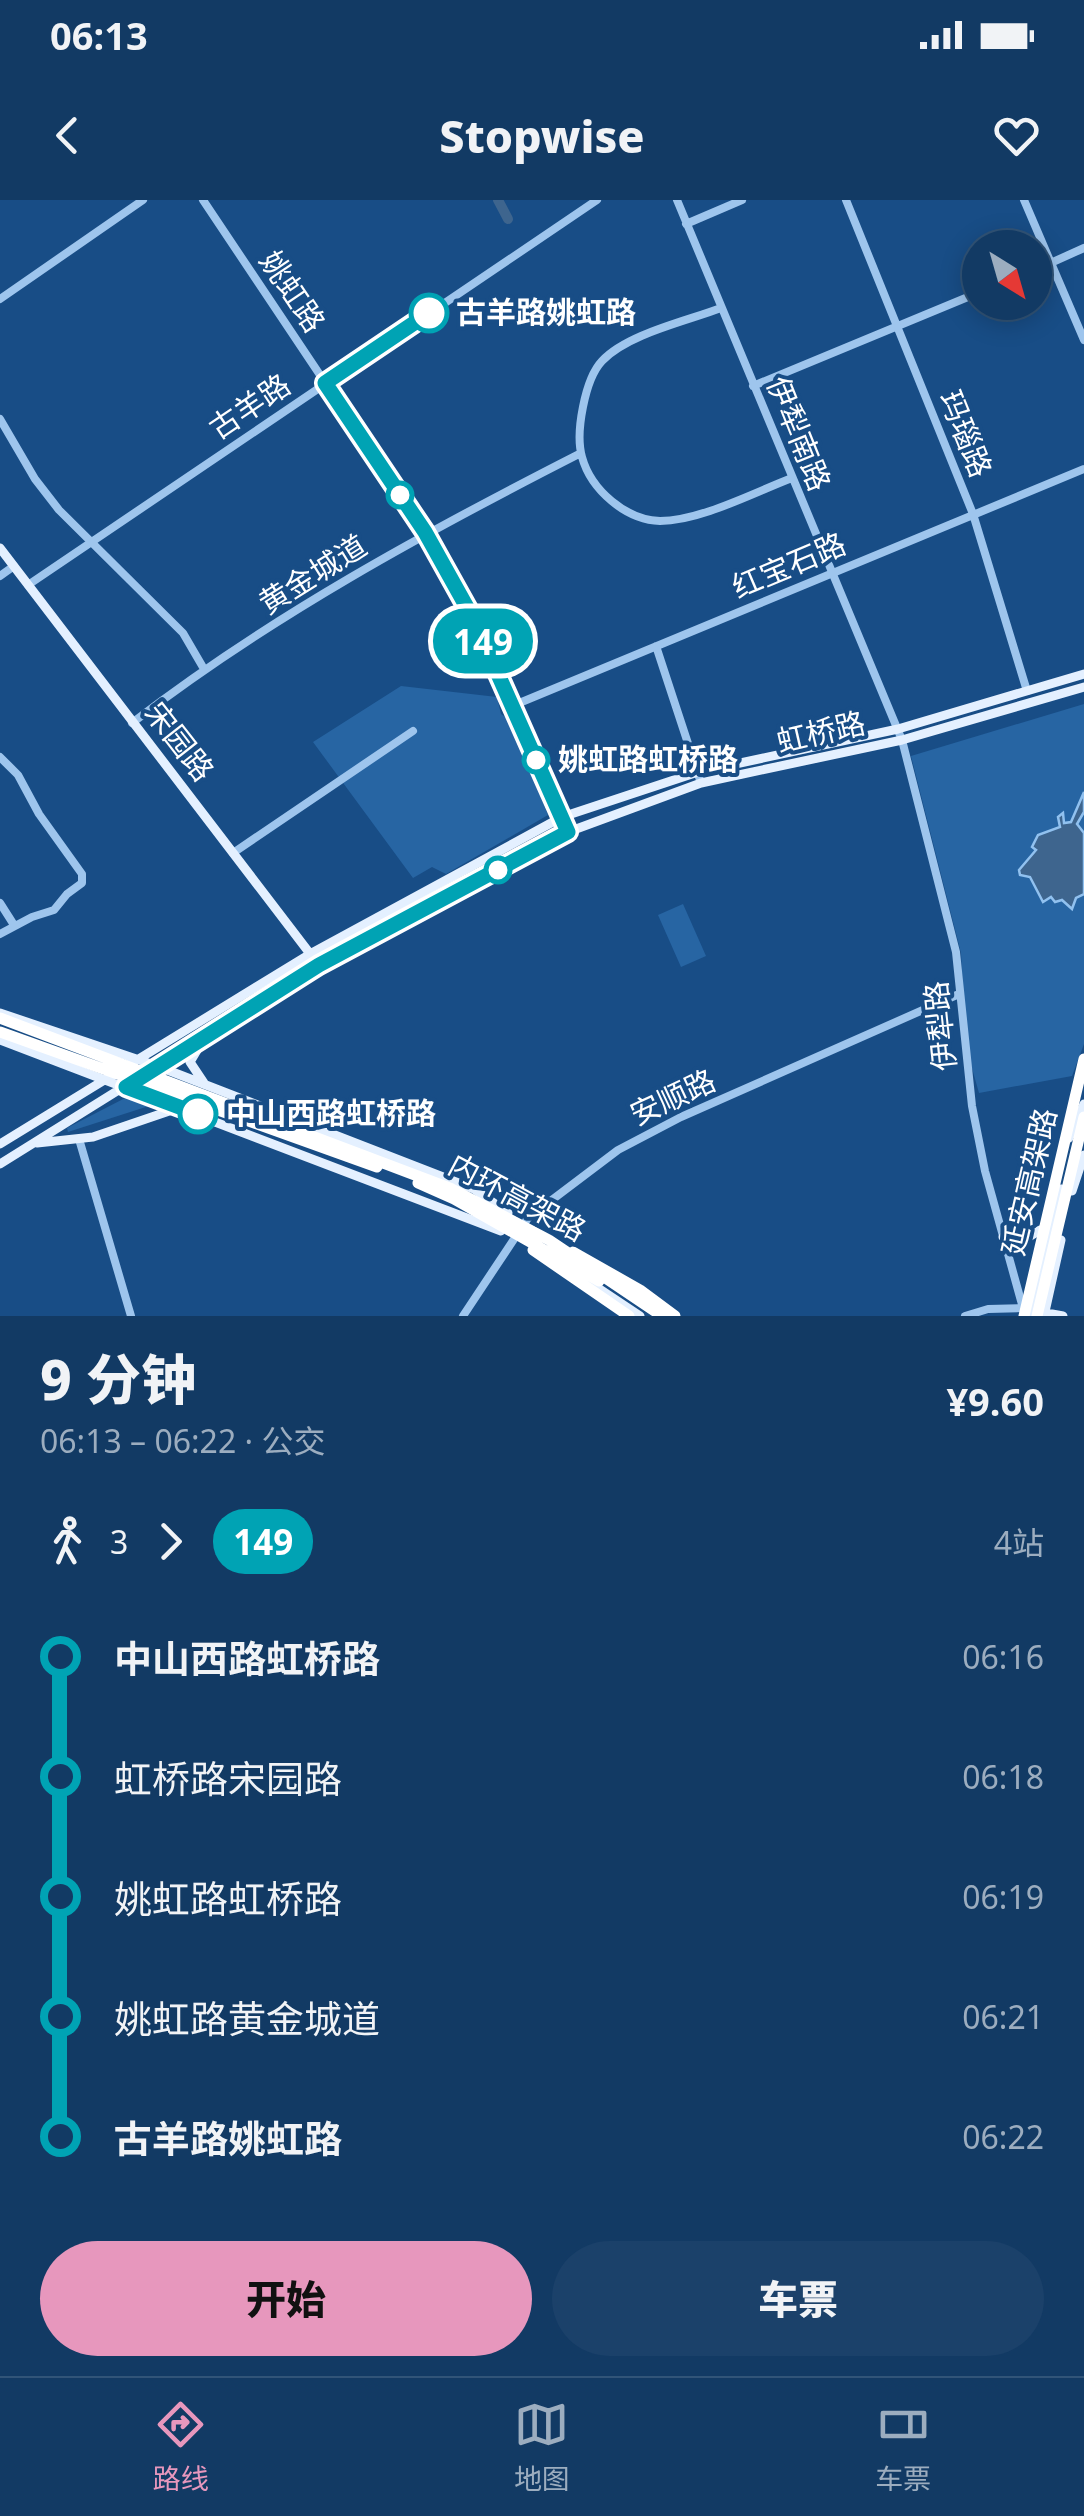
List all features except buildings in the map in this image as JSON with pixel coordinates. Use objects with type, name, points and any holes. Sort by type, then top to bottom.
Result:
[{"type":"highway","name":"内环高架路","points":[[0,1015],[422,1176],[489,1206],[550,1240],[662,1316]]},
{"type":"highway","name":"内环高架路","points":[[0,1032],[393,1173],[454,1199],[626,1297],[651,1316]]},
{"type":"highway","name":"延安高架路","points":[[1033,1314],[1084,1060]]},
{"type":"highway","name":"延安高架路","points":[[1033,1314],[1080,1120]]},
{"type":"highway","points":[[1064,1198],[1078,1151]]},
{"type":"highway","points":[[454,1199],[629,1316]]},
{"type":"highway","points":[[550,1240],[606,1268],[675,1316]]},
{"type":"main road","name":"宋园路","points":[[0,548],[319,965]]},
{"type":"main road","name":"虹桥路","points":[[900,735],[1084,674]]},
{"type":"main road","name":"虹桥路","points":[[0,1144],[310,954],[562,817],[700,778],[900,735],[1084,687]]},
{"type":"main road","name":"虹桥路","points":[[0,1164],[319,965],[568,832],[700,778]]},
{"type":"main road","points":[[0,1015],[157,1066],[474,1189],[632,1294]]},
{"type":"main road","points":[[206,1085],[190,1062],[207,1036]]},
{"type":"main road","points":[[0,1040],[515,1237],[640,1316]]},
{"type":"main road","points":[[84,1072],[91,1082],[90,1090]]},
{"type":"main road","points":[[1033,1314],[1068,1201],[1084,1104]]},
{"type":"main road","points":[[34,1143],[79,1139],[181,1107]]},
{"type":"main road","points":[[1033,1314],[1040,1230],[1084,1135]]},
{"type":"main road","points":[[1004,1237],[1021,1242],[1040,1230]]},
{"type":"main road","points":[[1033,1314],[1062,1316]]},
{"type":"street","points":[[0,300],[143,200]]},
{"type":"street","name":"姚虹路","points":[[203,200],[425,532],[474,620],[568,832]]},
{"type":"street","name":"古羊路","points":[[28,584],[597,200]]},
{"type":"street","name":"伊犁南路","points":[[676,200],[900,735]]},
{"type":"street","points":[[686,224],[742,200]]},
{"type":"street","name":"玛瑙路","points":[[846,200],[974,514],[1027,691]]},
{"type":"street","points":[[1024,200],[1037,230]]},
{"type":"street","points":[[1052,264],[1084,248]]},
{"type":"street","points":[[1052,266],[1084,340]]},
{"type":"street","points":[[753,386],[962,299]]},
{"type":"street","points":[[721,308],[631,341],[602,361],[586,388],[581,453],[596,483],[617,508],[659,521],[702,512],[792,478]]},
{"type":"street","points":[[0,419],[42,490],[183,633],[204,669]]},
{"type":"street","name":"黄金城道","points":[[132,722],[204,669],[425,532],[581,453]]},
{"type":"street","name":"红宝石路","points":[[512,706],[1084,469]]},
{"type":"street","points":[[0,576],[14,566]]},
{"type":"street","points":[[656,646],[700,778]]},
{"type":"street","points":[[233,853],[412,731]]},
{"type":"street","name":"伊犁路","points":[[900,735],[956,952],[972,1106],[985,1171],[1033,1314]]},
{"type":"street","points":[[0,757],[18,775],[39,814],[82,874],[82,884],[54,910],[0,934]]},
{"type":"street","points":[[0,903],[14,925]]},
{"type":"street","name":"安顺路","points":[[463,1316],[523,1224],[618,1150],[658,1128],[959,994]]},
{"type":"street","points":[[79,1139],[131,1316]]},
{"type":"street","points":[[964,1316],[988,1308],[1033,1314]]},
{"type":"shaded area","points":[[401,686],[497,697],[501,714],[510,720],[548,815],[446,874],[432,867],[413,878],[313,742]]},
{"type":"shaded area","points":[[1084,704],[1084,1044],[1072,1076],[979,1093],[966,1047],[961,953],[911,756]]},
{"type":"shaded area","points":[[1084,792],[1084,812],[1077,824],[1084,833],[1084,894],[1076,898],[1072,909],[1051,897],[1043,902],[1030,877],[1020,875],[1019,870],[1036,850],[1032,847],[1038,835],[1060,827],[1058,817],[1063,813],[1064,823],[1071,822]]},
{"type":"shaded area","points":[[683,904],[706,956],[681,967],[658,915]]},
{"type":"shaded area","points":[[129,1096],[151,1101],[152,1105],[68,1132],[67,1128]]},
{"type":"waterway","points":[[498,200],[508,219]]},
{"type":"bus line","name":"149","points":[[198,1114],[126,1087],[319,965],[568,832],[474,620],[425,532],[325,383],[429,313]]},
{"type":"place","name":"古羊路姚虹路","points":[[429,313]]},
{"type":"place","name":"姚虹路虹桥路","points":[[536,760]]},
{"type":"place","name":"中山西路虹桥路","points":[[198,1114]]}]
